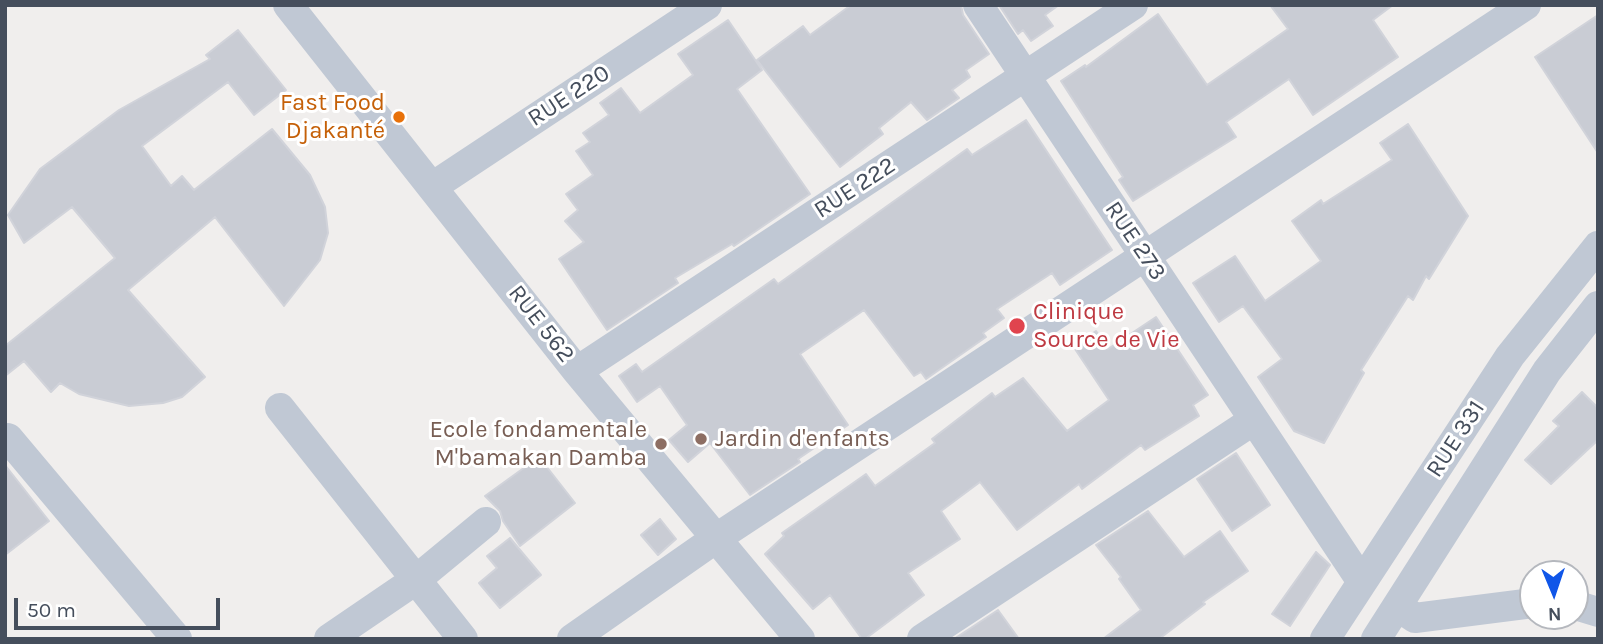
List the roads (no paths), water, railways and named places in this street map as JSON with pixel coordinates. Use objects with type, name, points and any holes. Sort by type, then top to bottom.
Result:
[{"type":"street","name":"RUE 220","points":[[432,187],[707,5]]},
{"type":"street","name":"RUE 273","points":[[978,5],[1362,582]]},
{"type":"street","name":"RUE 222","points":[[577,371],[1133,5]]},
{"type":"street","points":[[572,639],[715,539],[1526,5]]},
{"type":"street","name":"RUE 562","points":[[296,8],[577,371],[800,639]]},
{"type":"street","name":"RUE 331","points":[[1325,639],[1510,356],[1598,246]]},
{"type":"street","name":"RUE 331","points":[[1376,639],[1546,371],[1598,306]]},
{"type":"street","points":[[280,408],[463,639]]},
{"type":"street","points":[[922,639],[1254,421]]},
{"type":"street","points":[[5,440],[8,438],[177,639]]},
{"type":"street","points":[[329,639],[418,579],[486,522]]},
{"type":"street","points":[[1396,606],[1415,618],[1519,605]]},
{"type":"place","name":"Fast Food Djakanté","points":[[399,117]]},
{"type":"place","name":"Clinique Source de Vie","points":[[1017,326]]},
{"type":"place","name":"Jardin d'enfants","points":[[701,439]]},
{"type":"place","name":"Ecole fondamentale M'bamakan Damba","points":[[661,444]]}]
